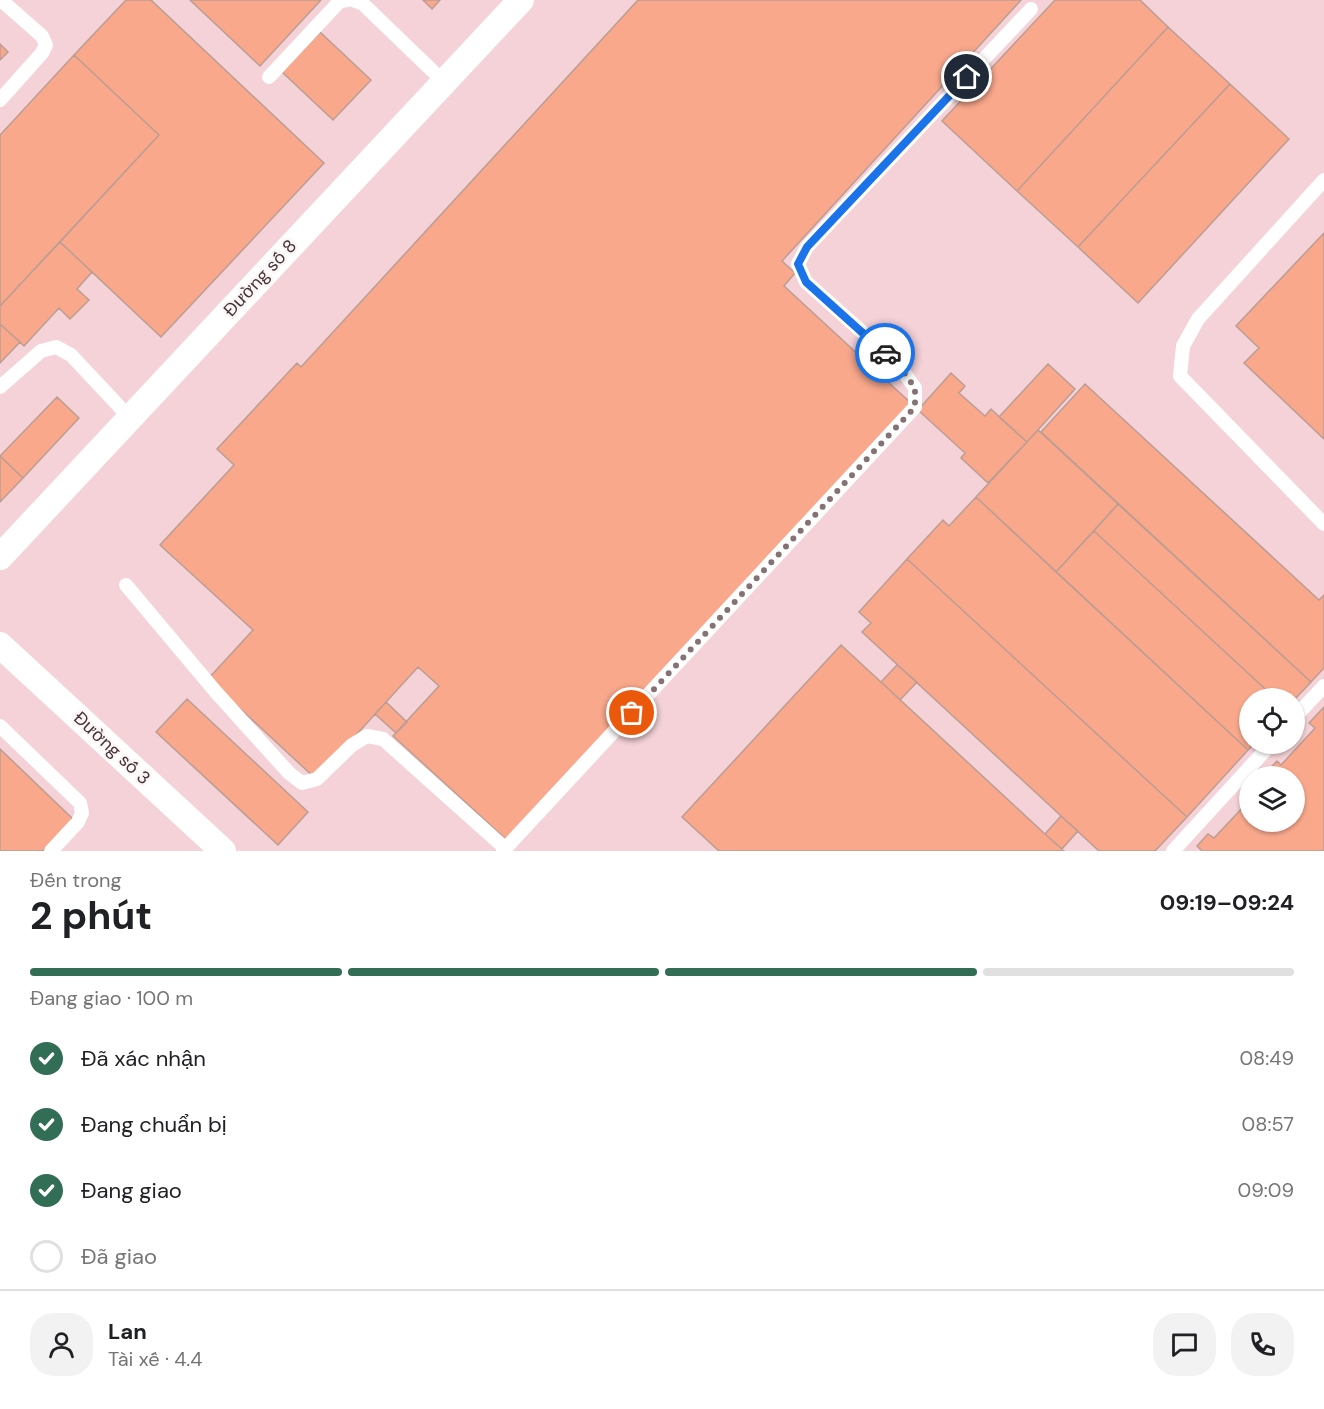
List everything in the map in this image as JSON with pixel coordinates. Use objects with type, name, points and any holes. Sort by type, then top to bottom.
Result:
[{"type":"street","name":"Đường số 8","points":[[0,556],[521,0]]},
{"type":"street","name":"Đường số 3","points":[[0,645],[224,851]]},
{"type":"lane","points":[[0,100],[42,53],[46,45],[42,36],[2,0]]},
{"type":"lane","points":[[269,77],[340,1],[348,0]]},
{"type":"lane","points":[[353,0],[362,3],[444,82]]},
{"type":"lane","points":[[126,585],[215,692],[289,773],[302,783],[317,779],[352,745],[367,736],[383,739],[504,850],[915,407],[915,388],[898,364],[806,282],[798,264],[807,247],[1031,9]]},
{"type":"lane","points":[[1324,180],[1198,319],[1183,346],[1180,376],[1324,524]]},
{"type":"lane","points":[[0,387],[41,351],[56,347],[71,355],[130,418]]},
{"type":"lane","points":[[1305,706],[1324,686]]},
{"type":"lane","points":[[0,726],[80,803],[82,813],[78,822],[51,851]]},
{"type":"lane","points":[[1173,851],[1262,754]]},
{"type":"shaded area","points":[[0,0],[1324,0],[1324,851],[0,851]]},
{"type":"building","points":[[126,0],[151,0],[324,163],[161,337],[60,242],[159,135],[74,55]]},
{"type":"building","points":[[190,0],[321,0],[260,66]]},
{"type":"building","points":[[423,0],[440,0],[432,9]]},
{"type":"building","points":[[638,0],[1021,0],[782,261],[795,273],[784,286],[913,405],[509,842],[393,736],[439,686],[418,667],[316,779],[208,679],[253,630],[160,545],[234,465],[217,449],[297,363],[301,367]]},
{"type":"building","points":[[1055,0],[1140,0],[1168,27],[1017,191],[942,121]]},
{"type":"building","points":[[1168,27],[1230,84],[1078,247],[1017,191]]},
{"type":"building","points":[[320,32],[371,80],[333,120],[282,72]]},
{"type":"building","points":[[0,44],[8,52],[0,60]]},
{"type":"building","points":[[74,55],[159,135],[0,306],[0,135]]},
{"type":"building","points":[[1230,84],[1289,139],[1138,303],[1078,247]]},
{"type":"building","points":[[1324,233],[1324,439],[1244,363],[1259,348],[1236,326]]},
{"type":"building","points":[[60,242],[92,272],[77,289],[89,300],[70,319],[59,308],[24,346],[0,324],[0,306]]},
{"type":"building","points":[[0,324],[20,342],[0,363]]},
{"type":"building","points":[[1048,364],[1075,389],[1027,442],[999,417]]},
{"type":"building","points":[[951,373],[965,386],[959,393],[985,416],[991,409],[1027,442],[988,483],[961,458],[965,453],[918,410]]},
{"type":"building","points":[[1085,384],[1319,600],[1324,595],[1324,668],[1311,682],[1041,432]]},
{"type":"building","points":[[57,397],[79,418],[23,478],[0,456]]},
{"type":"building","points":[[1038,430],[1118,504],[1056,572],[976,497]]},
{"type":"building","points":[[0,456],[23,478],[0,502]]},
{"type":"building","points":[[976,497],[1239,742],[1239,754],[1244,754],[1187,817],[907,559],[943,520],[949,526]]},
{"type":"building","points":[[1118,504],[1311,682],[1305,688],[1264,688],[1094,531]]},
{"type":"building","points":[[1094,531],[1264,688],[1239,688],[1239,742],[1056,572]]},
{"type":"building","points":[[907,559],[1187,817],[1155,851],[1099,851],[862,632],[871,623],[859,612]]},
{"type":"building","points":[[841,645],[1064,851],[719,851],[682,817]]},
{"type":"building","points":[[897,665],[917,682],[900,700],[881,682]]},
{"type":"building","points":[[187,699],[308,812],[278,845],[156,732]]},
{"type":"building","points":[[386,702],[407,722],[396,733],[375,714]]},
{"type":"building","points":[[1324,707],[1324,851],[1202,851],[1197,846],[1208,834],[1214,838],[1239,811],[1239,832],[1305,832],[1305,766],[1272,766],[1277,761],[1281,765],[1291,754],[1305,754],[1305,739],[1315,728],[1309,723]]},
{"type":"building","points":[[0,749],[73,819],[43,851],[0,851]]},
{"type":"building","points":[[1061,816],[1078,831],[1062,849],[1045,834]]},
{"type":"way so far","points":[[632,713],[915,407],[915,388],[898,364],[885,353]]},
{"type":"route","points":[[885,353],[806,282],[798,264],[807,247],[967,77]]}]
